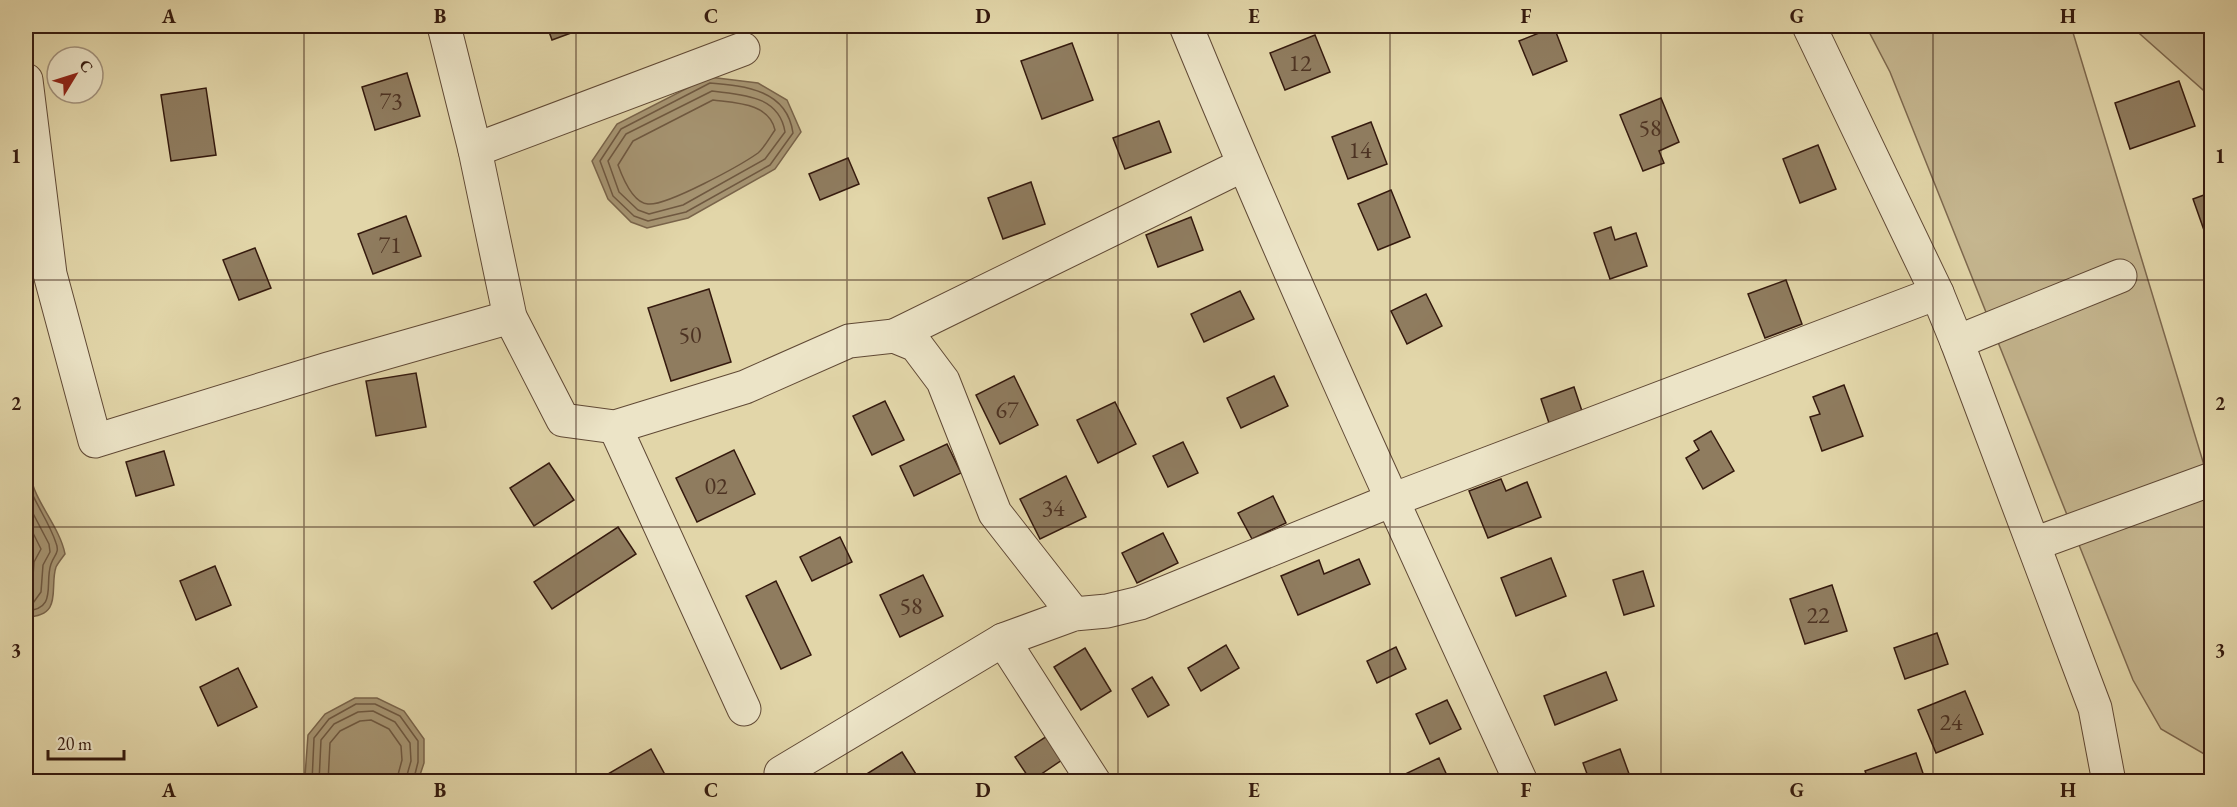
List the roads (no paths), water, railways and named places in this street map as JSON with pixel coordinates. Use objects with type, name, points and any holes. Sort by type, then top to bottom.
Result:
[{"type":"street","points":[[444,26],[475,150],[510,316],[563,420],[615,427],[745,387],[849,340],[894,336],[1243,165]]},
{"type":"street","points":[[1186,26],[1243,165],[1521,782]]},
{"type":"street","points":[[1809,26],[1937,293],[1957,342],[2095,708],[2099,778]]},
{"type":"street","points":[[475,150],[743,49]]},
{"type":"street","points":[[26,80],[50,274],[95,441],[510,316]]},
{"type":"street","points":[[1957,342],[2120,276]]},
{"type":"street","points":[[786,782],[781,772],[1003,640],[1074,614],[1107,611],[1140,603],[1392,500],[1937,293]]},
{"type":"street","points":[[894,336],[916,345],[943,381],[995,513],[1074,614]]},
{"type":"street","points":[[615,427],[744,709]]},
{"type":"street","points":[[2034,544],[2211,479]]},
{"type":"street","points":[[1003,640],[1094,782]]},
{"type":"water","points":[[709,77],[758,83],[787,100],[801,132],[775,169],[688,218],[647,228],[631,222],[608,199],[592,161],[617,124]]},
{"type":"water","points":[[26,426],[33,445],[31,476],[33,485],[58,534],[65,554],[56,567],[53,600],[50,606],[46,612],[26,617]]},
{"type":"water","points":[[355,698],[377,698],[404,711],[424,739],[424,763],[418,781],[306,781],[308,735],[325,714]]}]
